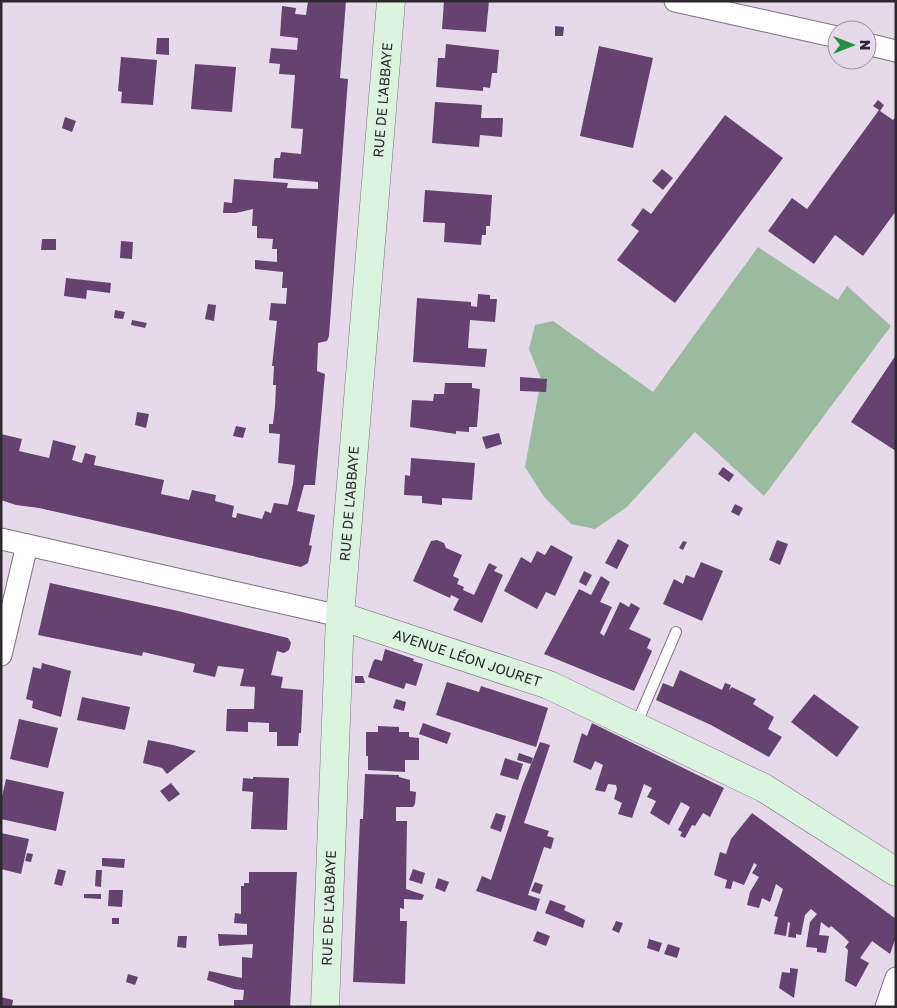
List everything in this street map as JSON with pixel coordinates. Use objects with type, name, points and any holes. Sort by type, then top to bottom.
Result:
[{"type":"street","name":"RUE DE L'ABBAYE","points":[[325,1007],[340,616],[391,1]]},
{"type":"street","points":[[675,1],[827,35]]},
{"type":"street","points":[[877,46],[896,50]]},
{"type":"street","name":"AVENUE LÉON JOURET","points":[[1,538],[340,616],[549,685],[764,788],[896,872]]},
{"type":"street","points":[[1,655],[27,544]]},
{"type":"street","points":[[886,1007],[896,978]]},
{"type":"lane","points":[[636,727],[676,632]]},
{"type":"green space","points":[[758,247],[838,300],[847,286],[891,326],[764,496],[695,432],[627,507],[595,529],[571,524],[544,497],[525,467],[541,379],[529,349],[535,325],[553,321],[653,392]]},
{"type":"building","points":[[308,1],[346,1],[340,78],[348,79],[329,336],[327,341],[318,343],[317,371],[325,374],[315,485],[304,485],[297,511],[315,515],[309,545],[312,546],[308,563],[301,567],[39,508],[16,505],[1,500],[1,434],[22,439],[19,451],[49,458],[53,440],[76,446],[72,460],[82,463],[85,453],[96,456],[94,465],[164,480],[161,494],[189,500],[192,490],[216,495],[215,501],[234,506],[232,517],[236,518],[237,513],[262,519],[265,511],[271,513],[274,503],[288,505],[295,465],[278,463],[280,434],[269,433],[269,424],[273,424],[275,407],[276,385],[273,385],[274,366],[272,366],[277,321],[269,320],[271,303],[286,304],[287,288],[282,288],[283,272],[255,269],[255,260],[277,262],[277,249],[272,249],[273,239],[257,238],[257,226],[252,226],[253,209],[236,213],[223,213],[224,202],[232,203],[234,179],[288,183],[287,188],[318,189],[318,182],[273,178],[274,161],[275,158],[280,158],[281,152],[301,154],[303,129],[291,128],[295,75],[279,74],[280,64],[269,63],[271,48],[297,50],[298,38],[280,36],[282,6],[296,8],[295,14],[306,15]]},
{"type":"building","points":[[444,1],[489,1],[486,32],[442,29]]},
{"type":"building","points":[[555,26],[564,27],[563,36],[555,36]]},
{"type":"building","points":[[157,38],[169,38],[169,55],[156,54]]},
{"type":"building","points":[[446,44],[499,50],[497,73],[492,73],[490,88],[483,87],[483,91],[436,87],[438,58],[445,58]]},
{"type":"building","points":[[599,46],[653,58],[633,148],[580,136]]},
{"type":"building","points":[[121,57],[157,60],[153,105],[121,103],[122,92],[118,91]]},
{"type":"building","points":[[195,64],[236,67],[232,112],[191,109]]},
{"type":"building","points":[[878,100],[884,105],[880,111],[893,120],[896,116],[896,211],[863,256],[835,235],[814,264],[768,231],[792,198],[807,209],[879,110],[873,106]]},
{"type":"building","points":[[435,102],[482,105],[481,118],[503,118],[502,137],[480,135],[479,147],[432,143]]},
{"type":"building","points":[[725,115],[783,158],[675,303],[617,260],[639,231],[631,225],[643,208],[651,214]]},
{"type":"building","points":[[65,117],[76,121],[72,132],[62,128]]},
{"type":"building","points":[[662,169],[673,178],[663,190],[652,181]]},
{"type":"building","points":[[425,190],[492,195],[490,226],[486,226],[486,235],[482,235],[481,245],[444,242],[445,223],[423,222]]},
{"type":"building","points":[[42,239],[56,239],[56,250],[41,250]]},
{"type":"building","points":[[121,241],[133,242],[132,259],[120,258]]},
{"type":"building","points":[[66,278],[111,283],[110,293],[87,290],[86,299],[64,296]]},
{"type":"building","points":[[478,294],[490,295],[490,299],[497,299],[495,322],[470,320],[468,348],[487,349],[485,367],[413,362],[417,298],[471,302],[471,306],[477,307]]},
{"type":"building","points":[[208,304],[216,305],[214,321],[205,319]]},
{"type":"building","points":[[115,310],[125,312],[123,319],[114,318]]},
{"type":"building","points":[[132,320],[147,323],[145,328],[131,325]]},
{"type":"building","points":[[896,355],[896,451],[851,422]]},
{"type":"building","points":[[520,377],[547,379],[546,392],[520,391]]},
{"type":"building","points":[[445,383],[472,383],[472,388],[480,389],[477,427],[469,427],[469,432],[456,431],[456,434],[410,427],[412,400],[433,401],[434,394],[444,394]]},
{"type":"building","points":[[137,412],[149,414],[146,428],[135,425]]},
{"type":"building","points":[[236,426],[246,428],[243,438],[233,436]]},
{"type":"building","points":[[499,433],[502,444],[486,449],[482,437]]},
{"type":"building","points":[[411,458],[475,463],[472,500],[442,498],[442,505],[422,503],[422,496],[404,495],[405,475],[410,476]]},
{"type":"building","points":[[723,467],[734,475],[729,482],[718,474]]},
{"type":"building","points":[[735,504],[743,508],[739,516],[731,512]]},
{"type":"building","points":[[618,539],[629,545],[617,569],[605,563]]},
{"type":"building","points":[[437,540],[444,543],[446,548],[462,555],[453,576],[459,579],[457,584],[464,587],[463,590],[474,595],[489,563],[497,567],[494,571],[503,575],[482,623],[453,610],[459,599],[451,595],[450,598],[413,581],[431,541]]},
{"type":"building","points":[[777,540],[788,544],[780,565],[769,560]]},
{"type":"building","points":[[683,541],[687,542],[683,550],[679,548]]},
{"type":"building","points":[[551,545],[573,557],[555,596],[546,592],[537,609],[504,591],[521,557],[531,563],[537,551],[545,555]]},
{"type":"building","points":[[701,562],[723,571],[702,621],[663,604],[674,579],[683,584],[686,575],[694,578]]},
{"type":"building","points":[[584,571],[592,575],[586,586],[579,582]]},
{"type":"building","points":[[601,576],[610,582],[600,602],[612,607],[600,633],[604,636],[620,602],[629,607],[631,603],[640,608],[629,629],[651,639],[647,648],[652,651],[634,691],[544,654],[579,589],[591,595]]},
{"type":"building","points":[[50,583],[178,611],[288,638],[291,643],[289,650],[284,653],[277,651],[271,675],[283,677],[281,688],[303,690],[301,733],[299,733],[298,746],[277,746],[277,732],[269,732],[269,723],[248,722],[248,732],[226,731],[227,709],[254,709],[255,687],[240,686],[244,669],[218,666],[215,677],[193,672],[195,664],[143,652],[142,656],[38,635]]},
{"type":"building","points":[[385,649],[423,664],[416,686],[406,683],[404,689],[368,677],[375,659],[382,661]]},
{"type":"building","points":[[42,663],[71,671],[61,717],[32,708],[33,701],[26,699],[33,667],[41,669]]},
{"type":"building","points":[[680,670],[722,690],[725,683],[731,685],[729,690],[732,687],[756,699],[753,704],[774,717],[768,729],[782,737],[769,757],[711,725],[656,700],[663,683],[673,687]]},
{"type":"building","points":[[355,676],[363,676],[365,683],[355,683]]},
{"type":"building","points":[[447,682],[479,692],[481,686],[548,708],[536,747],[436,715]]},
{"type":"building","points":[[814,694],[859,727],[837,757],[791,722]]},
{"type":"building","points":[[82,697],[130,707],[125,730],[77,720]]},
{"type":"building","points":[[396,699],[406,702],[404,711],[393,708]]},
{"type":"building","points":[[19,719],[58,728],[48,768],[10,759]]},
{"type":"building","points":[[423,723],[451,733],[447,744],[419,734]]},
{"type":"building","points":[[592,723],[724,788],[710,817],[703,813],[695,826],[692,825],[685,838],[680,836],[682,832],[678,830],[690,807],[681,802],[669,825],[650,813],[656,801],[647,797],[652,788],[644,784],[632,818],[618,814],[622,803],[614,799],[617,789],[616,785],[608,784],[605,792],[595,790],[603,765],[595,761],[591,770],[573,762],[582,733],[587,736]]},
{"type":"building","points":[[378,726],[399,727],[399,732],[409,732],[409,737],[419,738],[419,760],[405,760],[405,772],[368,770],[366,732],[378,732]]},
{"type":"building","points":[[148,740],[196,751],[167,774],[162,768],[143,763]]},
{"type":"building","points":[[540,742],[550,745],[524,823],[549,831],[547,836],[554,838],[551,849],[544,847],[528,895],[540,899],[536,911],[476,891],[482,876],[491,880],[523,784]]},
{"type":"building","points":[[519,753],[533,758],[531,764],[517,760]]},
{"type":"building","points":[[505,758],[523,764],[518,780],[500,775]]},
{"type":"building","points":[[365,774],[399,775],[399,777],[410,780],[410,791],[416,792],[413,807],[396,807],[396,821],[407,821],[406,889],[424,895],[422,900],[404,899],[404,909],[400,908],[400,921],[407,921],[405,984],[353,982],[360,819],[363,819]]},
{"type":"building","points":[[253,777],[289,778],[287,830],[251,829],[253,792],[242,791],[243,778],[253,779]]},
{"type":"building","points":[[6,779],[64,792],[56,831],[1,819],[1,801]]},
{"type":"building","points":[[171,783],[180,794],[169,802],[160,791]]},
{"type":"building","points":[[496,813],[506,816],[501,832],[490,828]]},
{"type":"building","points":[[752,813],[896,919],[896,937],[890,954],[872,941],[860,958],[869,963],[856,987],[845,981],[848,950],[845,947],[849,942],[831,926],[829,928],[821,922],[819,935],[829,936],[826,953],[817,952],[817,948],[806,947],[810,922],[817,914],[811,909],[805,915],[801,935],[796,934],[796,938],[788,937],[790,923],[788,922],[786,936],[774,934],[778,917],[774,916],[783,889],[776,884],[770,902],[762,898],[759,908],[747,905],[750,892],[759,877],[752,873],[757,865],[754,863],[744,885],[733,881],[731,889],[725,888],[727,880],[714,875],[720,852],[726,854],[731,839]]},
{"type":"building","points":[[1,833],[29,839],[21,874],[1,869]]},
{"type":"building","points":[[27,853],[33,854],[31,862],[25,861]]},
{"type":"building","points":[[102,858],[125,859],[124,868],[102,866]]},
{"type":"building","points":[[58,869],[66,871],[62,886],[54,884]]},
{"type":"building","points":[[413,869],[425,873],[422,884],[409,880]]},
{"type":"building","points":[[96,870],[102,870],[101,887],[95,886]]},
{"type":"building","points":[[249,872],[297,872],[290,1007],[234,1007],[234,1000],[243,1000],[244,990],[234,989],[207,980],[209,971],[242,978],[242,957],[252,958],[253,944],[219,946],[218,934],[247,935],[247,924],[234,923],[235,913],[241,914],[241,886],[244,886],[244,883],[249,883]]},
{"type":"building","points":[[438,878],[449,882],[445,892],[435,888]]},
{"type":"building","points":[[535,882],[543,885],[540,894],[531,891]]},
{"type":"building","points":[[109,890],[123,890],[122,907],[108,906]]},
{"type":"building","points":[[84,894],[101,894],[101,899],[84,898]]},
{"type":"building","points":[[550,900],[566,906],[564,910],[585,920],[583,928],[545,913]]},
{"type":"building","points":[[112,918],[119,918],[119,924],[112,924]]},
{"type":"building","points":[[616,921],[623,923],[619,933],[612,930]]},
{"type":"building","points":[[537,931],[550,936],[546,946],[533,941]]},
{"type":"building","points":[[178,936],[187,936],[186,948],[177,947]]},
{"type":"building","points":[[649,939],[662,943],[659,952],[647,948]]},
{"type":"building","points":[[668,944],[680,948],[677,958],[664,954]]},
{"type":"building","points":[[790,968],[798,969],[794,998],[779,988],[782,972],[790,973]]},
{"type":"building","points":[[128,974],[138,977],[135,985],[126,982]]},
{"type":"building","points":[[1,997],[13,1000],[12,1007],[1,1007]]}]
